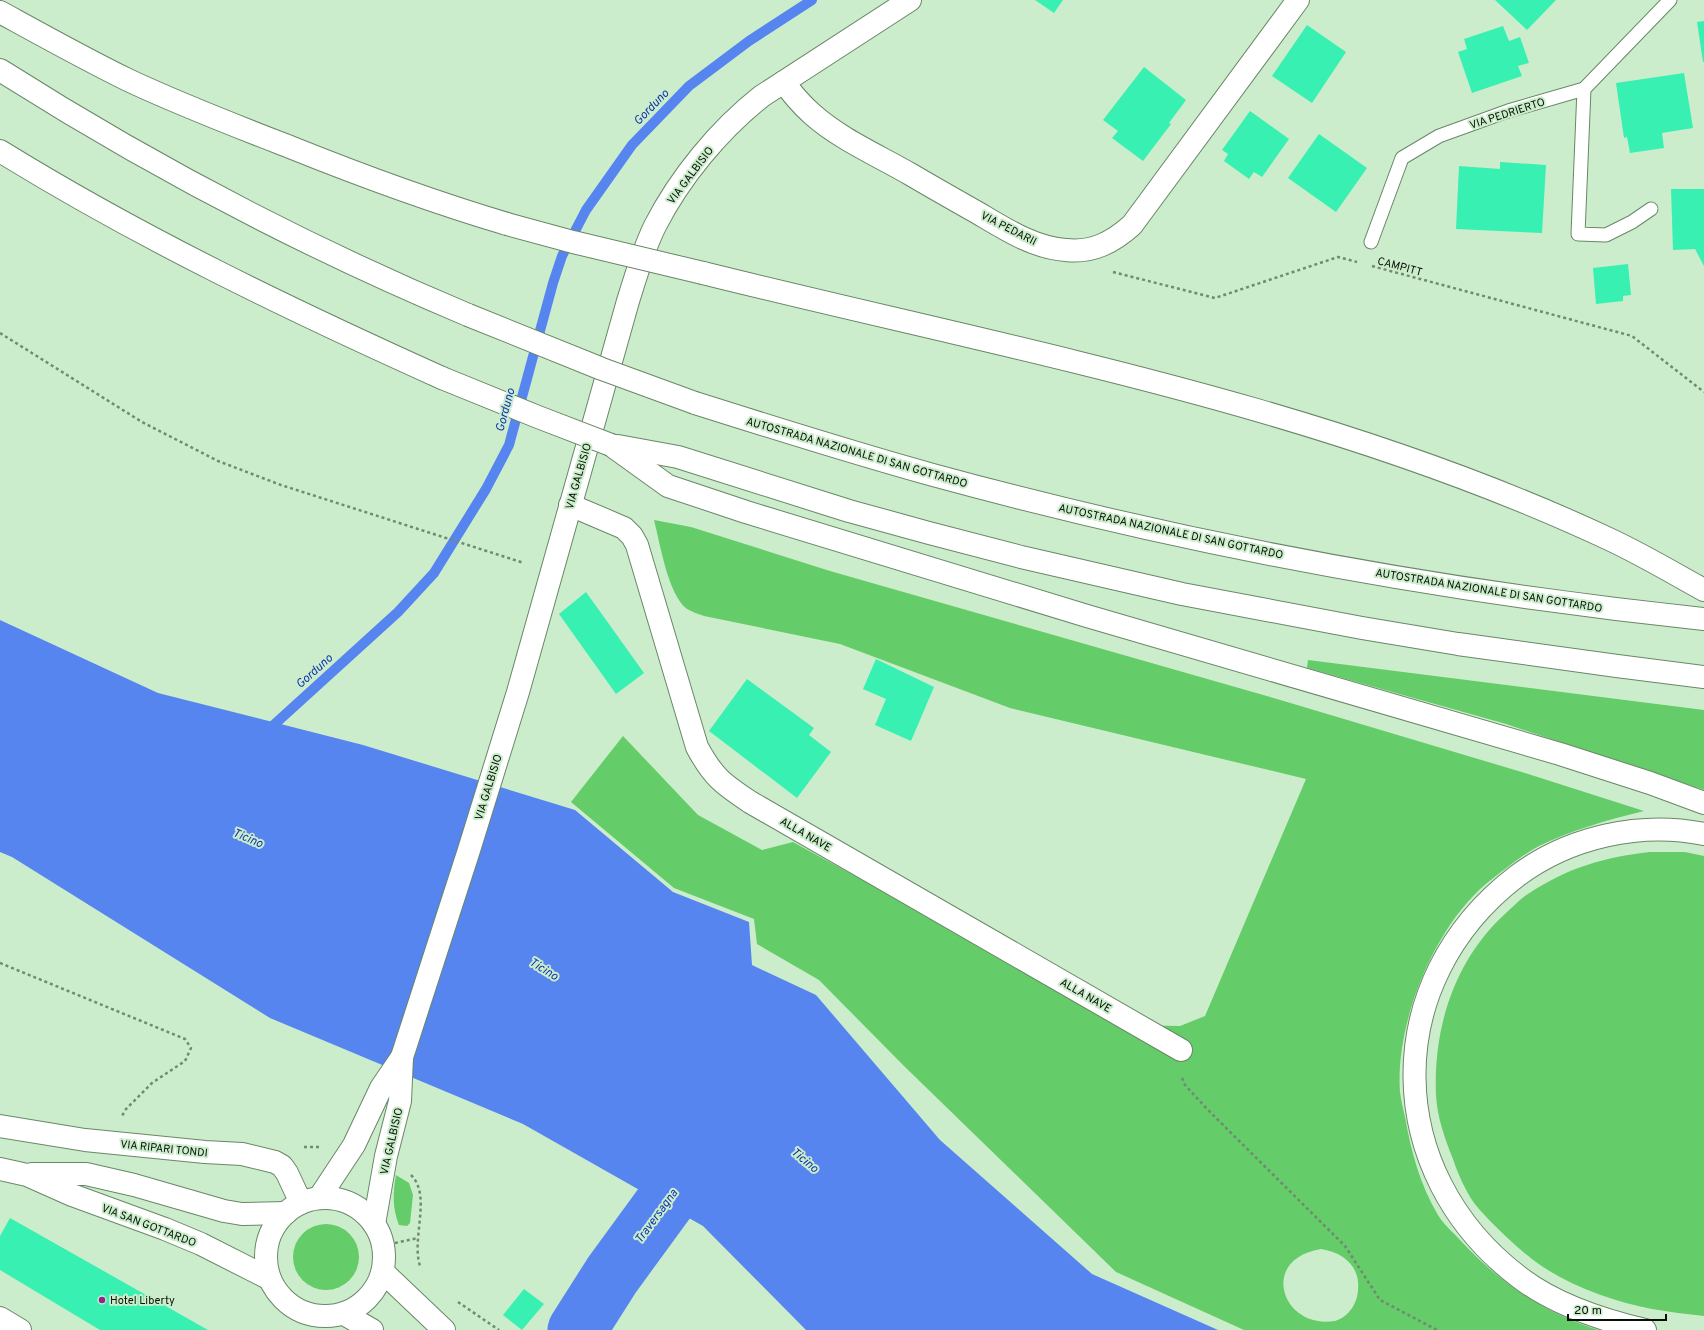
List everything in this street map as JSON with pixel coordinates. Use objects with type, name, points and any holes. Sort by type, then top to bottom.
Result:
[{"type":"main road","name":"VIA GALBISIO","points":[[374,1224],[386,1156],[400,1101],[402,1057],[518,692],[628,301],[644,251],[655,226],[684,180],[708,150],[745,110],[784,82],[910,0]]},
{"type":"main road","name":"VIA PEDARII","points":[[784,82],[797,100],[812,114],[841,134],[1014,233],[1050,248],[1085,250],[1102,246],[1120,236],[1132,225],[1298,0]]},
{"type":"main road","points":[[0,12],[62,47],[199,111],[380,182],[462,211],[574,242],[1148,381],[1315,427],[1452,474],[1558,517],[1617,543],[1704,590]]},
{"type":"main road","name":"AUTOSTRADA NAZIONALE DI SAN GOTTARDO","points":[[0,70],[96,128],[226,200],[379,276],[468,315],[595,366],[695,403],[925,473],[1015,497],[1122,522],[1353,569],[1512,594],[1656,614],[1704,619]]},
{"type":"main road","points":[[0,151],[106,213],[220,274],[330,328],[442,378],[611,445],[678,456],[835,506],[929,533],[1021,557],[1182,594],[1362,628],[1458,644],[1704,677]]},
{"type":"main road","points":[[611,445],[668,486],[841,542],[1560,754],[1650,783],[1704,803]]},
{"type":"main road","name":"ALLA NAVE","points":[[570,505],[624,528],[632,536],[638,546],[697,748],[706,764],[716,777],[750,802],[1181,1050]]},
{"type":"main road","points":[[1645,1330],[1594,1315],[1565,1304],[1542,1292],[1520,1278],[1478,1239],[1454,1207],[1434,1170],[1424,1143],[1418,1118],[1414,1095],[1414,1067],[1424,1009],[1435,979],[1451,948],[1468,922],[1507,884],[1528,868],[1547,857],[1582,842],[1630,832],[1665,830],[1704,834]]},
{"type":"main road","name":"VIA GALBISIO","points":[[302,1204],[354,1145],[381,1088],[402,1057]]},
{"type":"main road","name":"VIA RIPARI TONDI","points":[[0,1126],[110,1143],[242,1154],[275,1162],[282,1166],[287,1173],[302,1204]]},
{"type":"main road","name":"VIA SAN GOTTARDO","points":[[0,1169],[27,1175],[72,1195],[201,1244],[270,1279]]},
{"type":"main road","name":"VIA SAN GOTTARDO","points":[[27,1175],[86,1174],[134,1185],[224,1211],[242,1214],[302,1204]]},
{"type":"main road","points":[[335,1198],[351,1203],[364,1212],[374,1224],[380,1234],[383,1245],[383,1272],[377,1286],[368,1298],[357,1307],[344,1314],[326,1317],[308,1315],[292,1307],[279,1295],[270,1279],[266,1262],[267,1244],[274,1226],[302,1204],[335,1198]]},
{"type":"main road","points":[[383,1272],[444,1330]]},
{"type":"main road","points":[[344,1314],[372,1330]]},
{"type":"main road","points":[[0,1318],[20,1330]]},
{"type":"lane","name":"VIA PEDRIERTO","points":[[1371,242],[1402,158],[1439,136],[1508,111],[1584,89],[1670,0]]},
{"type":"lane","points":[[1584,89],[1578,234],[1606,235],[1632,222],[1651,209]]},
{"type":"path","name":"CAMPITT","points":[[1085,250],[1099,268],[1214,298],[1338,257],[1361,264]]},
{"type":"path","name":"CAMPITT","points":[[1369,266],[1632,336],[1704,392]]},
{"type":"path","points":[[0,333],[142,422],[218,461],[280,485],[551,572]]},
{"type":"path","points":[[0,963],[185,1039],[191,1048],[185,1061],[152,1083],[126,1109],[117,1124],[110,1143]]},
{"type":"path","points":[[1181,1050],[1181,1076],[1185,1085],[1345,1246],[1380,1300],[1437,1330]]},
{"type":"path","points":[[409,1173],[416,1180],[421,1195],[418,1254],[422,1269]]},
{"type":"path","points":[[383,1245],[418,1238]]},
{"type":"path","points":[[456,1300],[499,1330]]},
{"type":"green space","points":[[654,520],[691,527],[830,571],[1277,699],[1525,773],[1644,811],[1590,826],[1564,835],[1533,849],[1487,883],[1468,902],[1450,925],[1435,950],[1422,978],[1411,1007],[1404,1036],[1400,1065],[1400,1095],[1413,1155],[1426,1192],[1440,1218],[1475,1255],[1506,1283],[1540,1305],[1578,1323],[1598,1330],[1244,1330],[1116,1272],[904,1066],[819,980],[757,944],[754,919],[674,888],[571,802],[623,736],[698,815],[762,850],[793,842],[1127,1025],[1180,1026],[1205,1016],[1306,779],[1010,708],[840,644],[704,616],[696,613],[687,609],[680,602],[670,581]],"holes":[[[1321,1249],[1338,1254],[1351,1264],[1358,1279],[1357,1297],[1352,1309],[1343,1318],[1335,1321],[1317,1321],[1302,1315],[1291,1305],[1284,1292],[1284,1279],[1289,1266],[1301,1255]]]},
{"type":"green space","points":[[1308,660],[1704,710],[1704,790],[1506,724],[1307,668]]},
{"type":"green space","points":[[1650,852],[1685,852],[1704,856],[1704,1316],[1636,1306],[1603,1296],[1586,1290],[1555,1274],[1527,1255],[1492,1223],[1471,1198],[1459,1176],[1447,1144],[1440,1120],[1436,1095],[1438,1044],[1443,1020],[1461,973],[1473,951],[1488,931],[1522,898],[1557,877],[1586,865],[1617,857]]},
{"type":"green space","points":[[396,1175],[409,1183],[413,1195],[410,1223],[407,1226],[399,1225],[395,1212],[394,1194]]},
{"type":"green space","points":[[326,1224],[339,1227],[349,1234],[356,1244],[359,1257],[356,1270],[349,1280],[339,1287],[326,1290],[313,1287],[303,1280],[296,1270],[293,1257],[296,1244],[303,1234],[313,1227]]},
{"type":"water","name":"Ticino","points":[[0,620],[158,693],[363,745],[575,810],[673,892],[749,922],[752,965],[816,995],[940,1140],[1092,1274],[1218,1330],[806,1330],[703,1226],[523,1124],[270,1018],[12,857],[0,852]]},
{"type":"building","points":[[1035,0],[1063,0],[1054,13]]},
{"type":"building","points":[[1495,0],[1556,0],[1527,30]]},
{"type":"building","points":[[1704,21],[1704,62],[1703,62],[1697,22]]},
{"type":"building","points":[[1307,25],[1346,52],[1312,103],[1272,76]]},
{"type":"building","points":[[1503,26],[1509,41],[1520,37],[1529,63],[1518,66],[1522,76],[1472,93],[1458,52],[1467,49],[1464,39]]},
{"type":"building","points":[[1144,67],[1186,100],[1169,123],[1171,124],[1143,161],[1112,138],[1118,131],[1103,120]]},
{"type":"building","points":[[1684,73],[1693,128],[1662,133],[1664,148],[1630,153],[1627,137],[1624,138],[1616,83]]},
{"type":"building","points":[[1250,111],[1289,139],[1262,177],[1254,172],[1249,179],[1224,161],[1228,154],[1222,150]]},
{"type":"building","points":[[1319,134],[1367,168],[1336,212],[1288,178]]},
{"type":"building","points":[[1500,162],[1546,165],[1542,233],[1456,229],[1459,166],[1500,169]]},
{"type":"building","points":[[1671,189],[1704,189],[1704,266],[1695,249],[1673,250]]},
{"type":"building","points":[[1628,264],[1631,295],[1623,296],[1623,301],[1596,304],[1593,268]]},
{"type":"building","points":[[586,592],[644,673],[616,694],[559,614]]},
{"type":"building","points":[[876,659],[934,687],[911,741],[875,725],[886,699],[863,689]]},
{"type":"building","points":[[747,679],[814,728],[809,735],[831,752],[797,798],[709,731]]},
{"type":"building","name":"Hotel Liberty","points":[[10,1218],[208,1330],[100,1330],[0,1270],[0,1236]]},
{"type":"building","points":[[524,1289],[544,1304],[522,1330],[503,1315]]},
{"type":"waterway","name":"Gorduno","points":[[266,732],[398,612],[434,573],[486,489],[509,445],[553,283],[562,256],[586,210],[632,145],[689,86],[749,41],[812,0]]},
{"type":"waterway","name":"Traversagna","points":[[577,1330],[612,1275],[712,1138]]},
{"type":"place","name":"Hotel Liberty","points":[[102,1300]]}]
